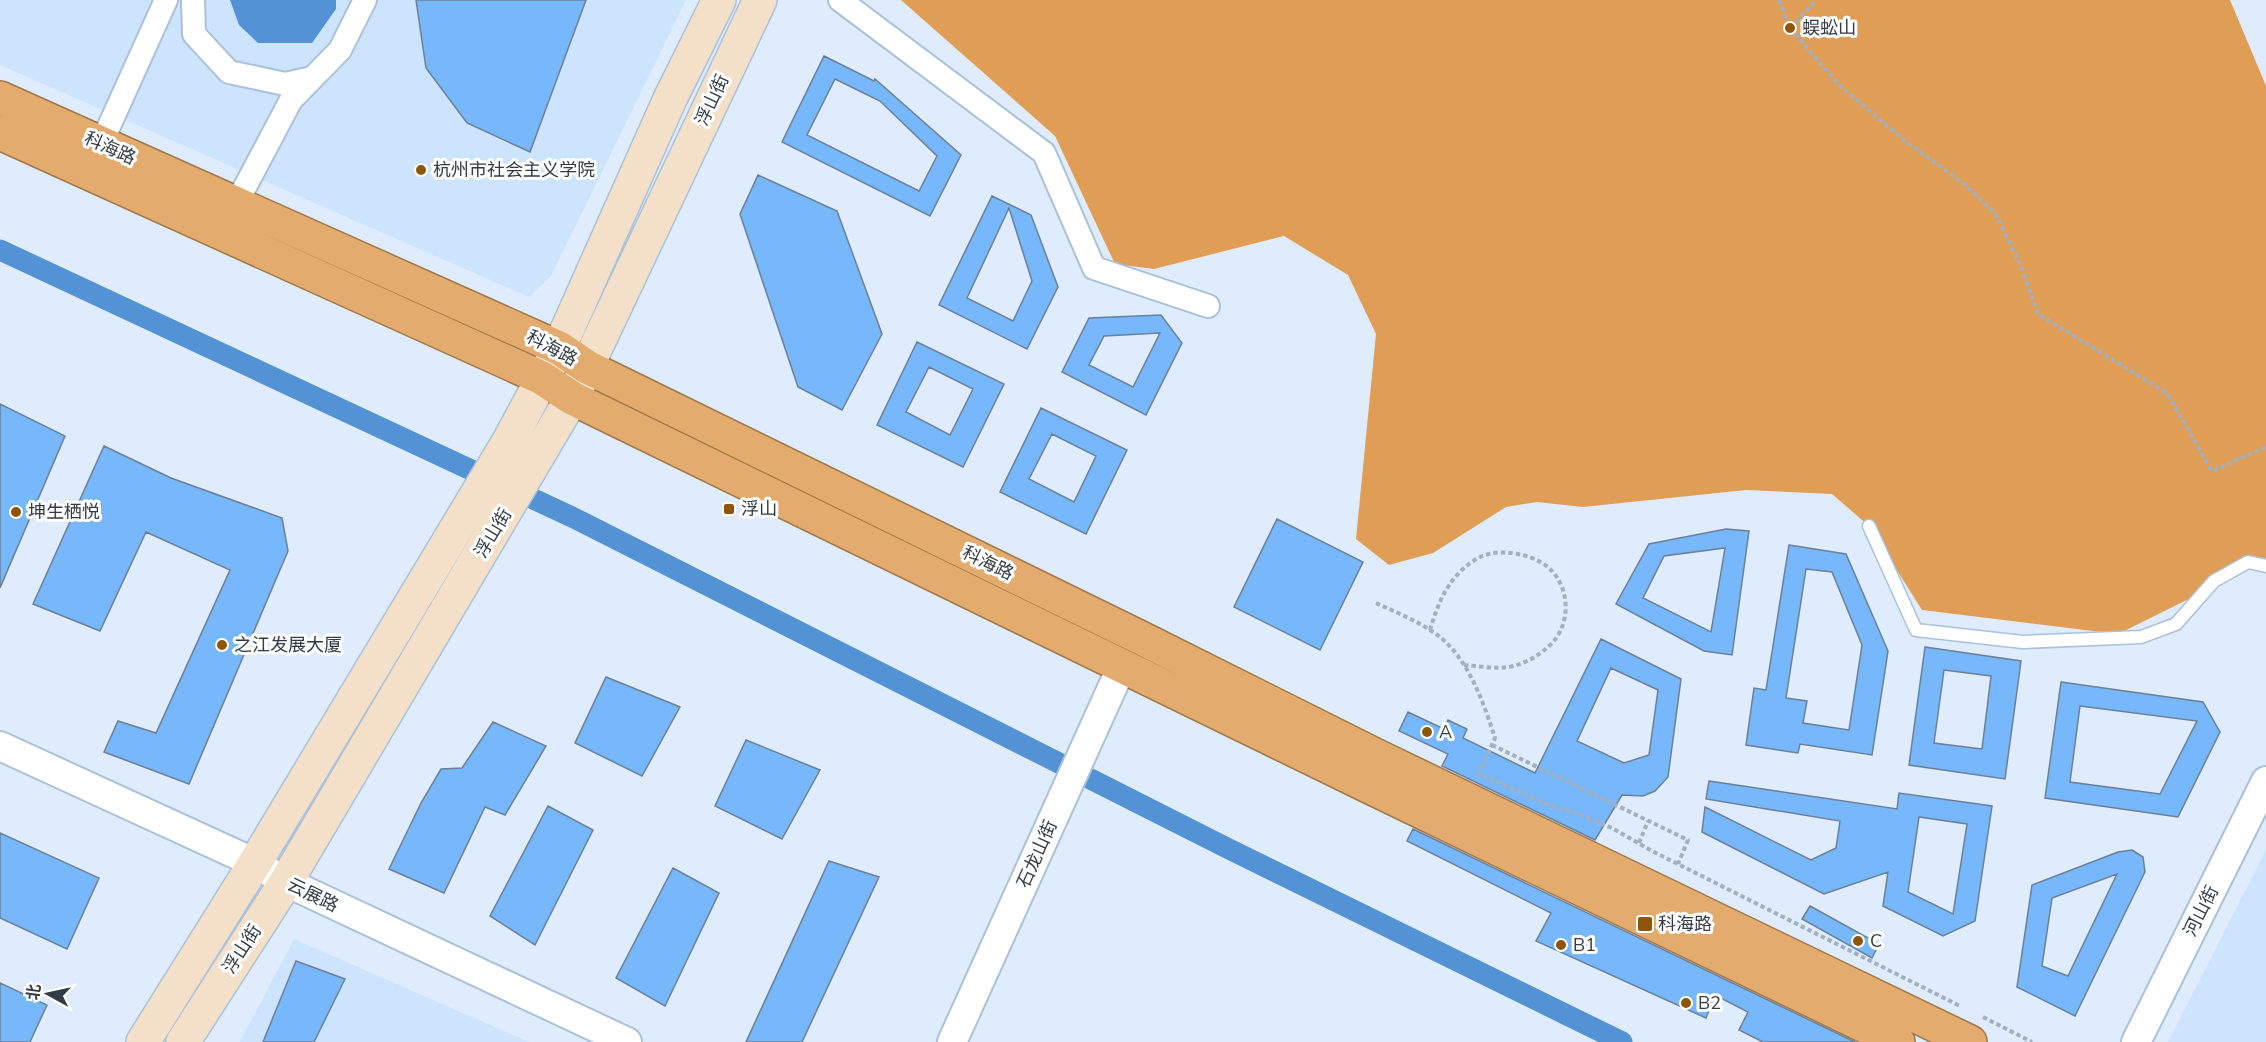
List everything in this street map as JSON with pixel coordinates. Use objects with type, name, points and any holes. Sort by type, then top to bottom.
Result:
[{"type":"highway","name":"科海路","points":[[0,98],[558,348],[587,367],[1130,632],[1379,757],[1974,1029]]},
{"type":"highway","name":"科海路","points":[[0,133],[542,378],[573,398],[1898,1042]]},
{"type":"main road","name":"浮山街","points":[[143,1042],[255,863],[509,441],[558,348],[670,99],[719,0]]},
{"type":"main road","name":"浮山街","points":[[183,1042],[286,882],[573,398],[760,0]]},
{"type":"street","points":[[101,144],[166,0]]},
{"type":"street","points":[[193,0],[194,34],[229,72],[285,84],[312,78]]},
{"type":"street","points":[[236,204],[291,100],[340,50],[365,0]]},
{"type":"street","points":[[840,0],[1044,153],[1094,268],[1208,306]]},
{"type":"street","name":"石龙山街","points":[[952,1042],[1122,666]]},
{"type":"street","name":"云展路","points":[[0,746],[255,863],[286,882],[627,1042]]},
{"type":"street","name":"河山街","points":[[2136,1042],[2266,781]]},
{"type":"lane","points":[[1869,526],[1916,630],[2023,642],[2141,637],[2176,624],[2214,581],[2248,562],[2266,566]]},
{"type":"path","points":[[1779,0],[1790,28],[1839,85],[1904,140],[1964,184],[1995,213],[2021,266],[2038,314],[2167,393],[2212,471],[2266,447]]},
{"type":"path","points":[[1790,28],[1815,0]]},
{"type":"path","points":[[1430,630],[1438,603],[1450,582],[1471,562],[1489,554],[1513,554],[1537,560],[1552,571],[1562,588],[1566,605],[1564,624],[1554,641],[1527,662],[1508,667],[1464,665]]},
{"type":"path","points":[[1376,603],[1430,630],[1464,665],[1483,699],[1495,738],[1479,774],[1554,807],[1574,812],[1612,828],[1678,864],[1968,1010]]},
{"type":"path","points":[[1492,745],[1688,840],[1678,864]]},
{"type":"path","points":[[1638,843],[1648,821]]},
{"type":"path","points":[[1974,1029],[2032,1042]]},
{"type":"shaded area","name":"杭州市社会主义学院","points":[[0,0],[686,0],[551,276],[529,297],[0,65]]},
{"type":"shaded area","points":[[901,0],[2230,0],[2266,86],[2266,558],[2118,634],[1922,610],[1869,526],[1832,494],[1746,490],[1583,507],[1537,502],[1506,507],[1433,553],[1389,565],[1356,539],[1376,334],[1348,275],[1284,236],[1154,269],[1115,264],[1055,136]]},
{"type":"shaded area","points":[[2266,850],[2266,1042],[2168,1042]]},
{"type":"shaded area","points":[[294,939],[529,1042],[240,1042]]},
{"type":"water","points":[[230,0],[336,0],[336,9],[312,43],[258,43],[239,25]]},
{"type":"building","points":[[416,0],[586,0],[530,152],[467,123],[426,68]]},
{"type":"building","points":[[824,56],[874,81],[875,79],[961,155],[930,216],[782,142]],"holes":[[[835,79],[880,101],[937,156],[919,191],[807,135]]]},
{"type":"building","points":[[758,175],[837,211],[882,334],[842,410],[798,387],[740,214]]},
{"type":"building","points":[[992,196],[1031,215],[1058,287],[1027,349],[939,305]],"holes":[[[1009,208],[1032,281],[1013,321],[967,298]]]},
{"type":"building","points":[[1161,315],[1182,343],[1146,415],[1062,372],[1089,318]],"holes":[[[1160,333],[1133,387],[1089,365],[1104,336]]]},
{"type":"building","points":[[917,342],[1004,384],[963,467],[877,425]],"holes":[[[929,367],[973,389],[950,435],[906,412]]]},
{"type":"building","name":"坤生栖悦","points":[[0,404],[65,436],[0,588]]},
{"type":"building","points":[[1041,408],[1127,450],[1086,534],[1000,492]],"holes":[[[1052,434],[1096,456],[1074,502],[1029,479]]]},
{"type":"building","name":"之江发展大厦","points":[[104,446],[171,478],[282,518],[288,551],[189,784],[104,752],[118,721],[156,733],[230,570],[146,532],[100,631],[33,604]]},
{"type":"building","points":[[1277,519],[1363,562],[1320,650],[1234,607]]},
{"type":"building","points":[[1726,529],[1749,531],[1732,655],[1704,651],[1616,604],[1649,544]],"holes":[[[1725,548],[1711,632],[1643,598],[1664,556]]]},
{"type":"building","points":[[1789,545],[1846,554],[1888,651],[1872,755],[1800,744],[1798,753],[1746,745],[1754,688],[1766,690]],"holes":[[[1806,569],[1832,572],[1862,645],[1849,730],[1803,723],[1807,701],[1786,698]]]},
{"type":"building","points":[[1601,639],[1681,679],[1668,777],[1655,791],[1643,796],[1622,795],[1595,840],[1442,766],[1448,754],[1399,731],[1408,712],[1444,729],[1448,720],[1467,729],[1463,738],[1535,773]],"holes":[[[1611,668],[1658,690],[1649,755],[1624,763],[1577,741]]]},
{"type":"building","points":[[1925,647],[2021,661],[2005,779],[1909,765]],"holes":[[[1944,670],[1991,676],[1982,749],[1934,743]]]},
{"type":"building","points":[[606,677],[680,707],[642,776],[575,743]]},
{"type":"building","points":[[2061,682],[2203,702],[2220,732],[2178,817],[2045,798]],"holes":[[[2080,706],[2197,721],[2160,794],[2070,782]]]},
{"type":"building","points":[[493,722],[546,746],[505,815],[485,807],[444,893],[389,869],[421,803],[441,769],[462,768]]},
{"type":"building","points":[[746,740],[820,770],[782,839],[715,806]]},
{"type":"building","points":[[1709,781],[1897,809],[1899,793],[1992,806],[1975,921],[1943,936],[1883,906],[1888,872],[1824,894],[1702,832],[1705,807],[1811,860],[1836,848],[1840,821],[1706,799]],"holes":[[[1919,817],[1967,824],[1953,914],[1908,892]]]},
{"type":"building","points":[[548,806],[593,830],[535,945],[490,916]]},
{"type":"building","points":[[1413,829],[1855,1042],[1763,1042],[1739,1030],[1748,1012],[1715,995],[1706,1018],[1536,941],[1551,913],[1407,841]]},
{"type":"building","points":[[0,833],[99,878],[67,949],[0,918]]},
{"type":"building","points":[[2132,850],[2143,857],[2145,872],[2075,1016],[2017,987],[2032,885],[2118,852]],"holes":[[[2117,874],[2068,976],[2042,966],[2052,898]]]},
{"type":"building","points":[[829,861],[879,877],[802,1042],[746,1042]]},
{"type":"building","points":[[673,868],[719,893],[665,1006],[616,978]]},
{"type":"building","points":[[1810,906],[1879,944],[1872,958],[1802,919]]},
{"type":"building","points":[[296,961],[345,979],[314,1042],[263,1042]]},
{"type":"building","points":[[0,983],[47,1005],[30,1042],[0,1042]]},
{"type":"waterway","points":[[0,250],[572,517],[1229,849],[1622,1042]]},
{"type":"place","name":"蜈蚣山","points":[[1790,28]]},
{"type":"place","name":"杭州市社会主义学院","points":[[421,170]]},
{"type":"place","name":"浮山","points":[[729,509]]},
{"type":"place","name":"坤生栖悦","points":[[16,512]]},
{"type":"place","name":"之江发展大厦","points":[[222,645]]},
{"type":"place","name":"A","points":[[1427,732]]},
{"type":"place","name":"科海路","points":[[1645,924]]},
{"type":"place","name":"C","points":[[1858,941]]},
{"type":"place","name":"B1","points":[[1561,945]]},
{"type":"place","name":"B2","points":[[1686,1003]]}]
